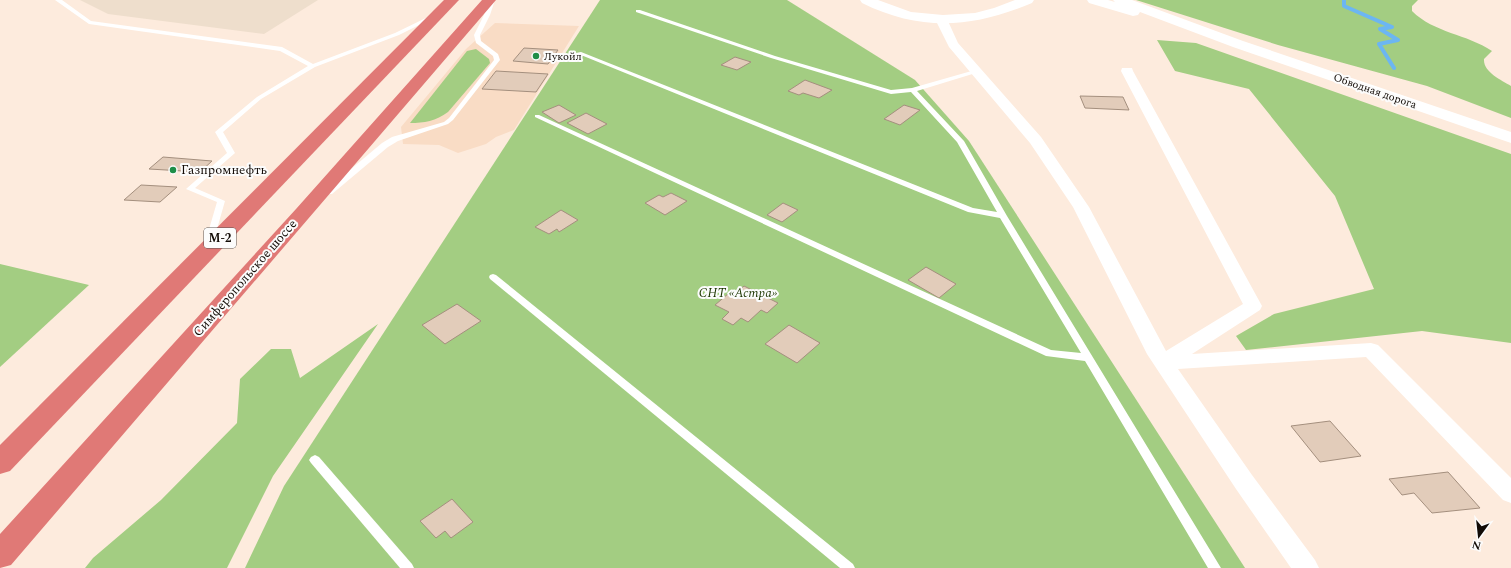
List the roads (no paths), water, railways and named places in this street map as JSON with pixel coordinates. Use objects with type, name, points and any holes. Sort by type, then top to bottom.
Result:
[{"type":"highway","name":"Симферопольское шоссе","points":[[0,555],[490,0]]},
{"type":"highway","name":"М-2","points":[[0,463],[446,6]]},
{"type":"main road","points":[[867,0],[876,5],[901,13],[921,18],[941,19],[976,17],[1006,9],[1027,0]]},
{"type":"main road","points":[[1094,0],[1238,44]]},
{"type":"main road","points":[[1120,0],[1238,44]]},
{"type":"main road","name":"Обводная дорога","points":[[1238,44],[1511,138]]},
{"type":"street","points":[[941,19],[953,44],[1036,140],[1081,207],[1154,349],[1244,482],[1306,568]]},
{"type":"street","points":[[1127,71],[1253,306],[1163,363]]},
{"type":"street","points":[[1163,363],[1371,350],[1511,492]]},
{"type":"lane","points":[[58,0],[89,22],[282,50],[313,66]]},
{"type":"lane","points":[[303,213],[385,145],[395,139],[440,126],[451,119],[497,60],[496,55],[478,42],[477,39],[477,35],[487,15],[490,0]]},
{"type":"lane","points":[[207,251],[221,201],[190,189],[231,153],[219,132],[259,98],[313,66],[397,34],[446,6]]},
{"type":"lane","points":[[638,11],[773,57],[891,92],[913,90],[977,71]]},
{"type":"lane","points":[[579,53],[971,210],[1003,216]]},
{"type":"lane","points":[[913,90],[960,141],[1003,216],[1215,568]]},
{"type":"lane","points":[[537,116],[1049,353],[1088,358]]},
{"type":"lane","points":[[493,277],[849,568]]},
{"type":"lane","points":[[316,460],[408,568]]},
{"type":"waterway","points":[[1344,0],[1344,6],[1392,27],[1380,29],[1398,40],[1379,44],[1394,68]]},
{"type":"place","name":"Лукойл","points":[[536,56]]},
{"type":"place","name":"Газпромнефть","points":[[173,170]]},
{"type":"park label","name":"СНТ «Астра»","points":[[738,293]]}]
